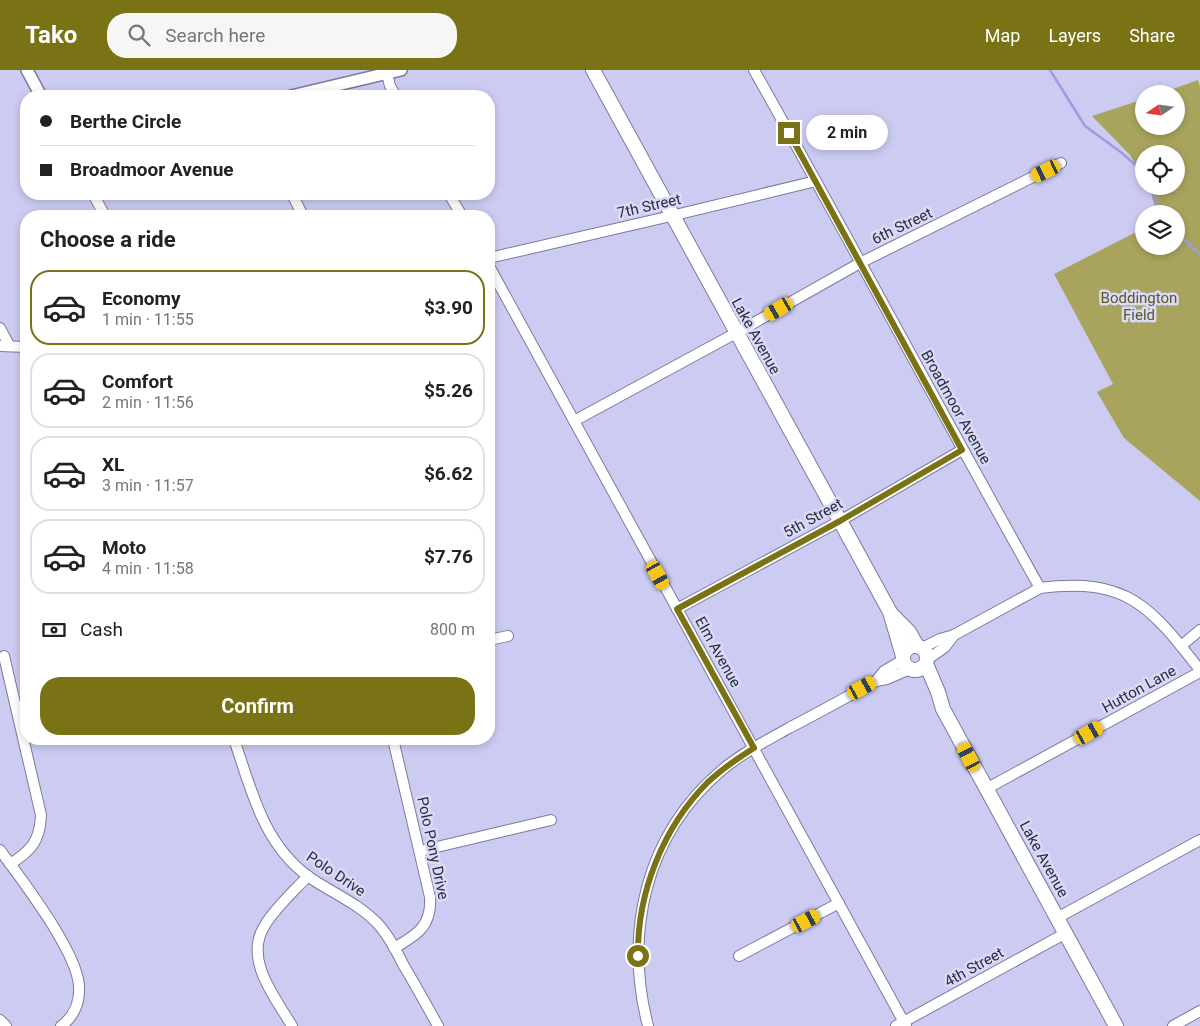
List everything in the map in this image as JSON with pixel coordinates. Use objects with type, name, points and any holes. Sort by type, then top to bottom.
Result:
[{"type":"main road","name":"Lake Avenue","points":[[592,72],[890,612],[909,632],[916,659],[932,696],[942,708],[1116,1026]]},
{"type":"street","points":[[27,70],[38,90]]},
{"type":"street","points":[[315,90],[401,70]]},
{"type":"street","name":"Broadmoor Avenue","points":[[754,70],[816,180],[962,450],[1040,588]]},
{"type":"street","points":[[386,72],[394,90]]},
{"type":"street","name":"6th Street","points":[[574,421],[860,263],[1061,163]]},
{"type":"street","name":"7th Street","points":[[495,257],[816,180]]},
{"type":"street","name":"Elm Avenue","points":[[495,277],[839,903],[902,1025]]},
{"type":"street","points":[[0,328],[5,345],[20,346]]},
{"type":"street","name":"5th Street","points":[[677,609],[840,521],[962,450]]},
{"type":"street","points":[[648,1026],[640,987],[638,946],[644,898],[650,877],[669,835],[696,796],[722,770],[754,748],[876,681],[884,672],[945,647],[954,635],[1040,588],[1076,585],[1105,588],[1132,599],[1153,615],[1181,646],[1200,671]]},
{"type":"street","name":"Hutton Lane","points":[[1181,646],[1200,630]]},
{"type":"street","points":[[495,639],[508,636]]},
{"type":"street","points":[[4,656],[20,725]]},
{"type":"street","name":"Hutton Lane","points":[[986,789],[1200,671]]},
{"type":"street","points":[[10,864],[25,855],[37,839],[40,827],[41,815],[25,745]]},
{"type":"street","name":"Polo Drive","points":[[236,745],[258,811],[283,853],[308,876],[358,906],[379,925],[438,1026]]},
{"type":"street","name":"Polo Pony Drive","points":[[394,745],[420,851],[431,908],[424,926],[394,948]]},
{"type":"street","points":[[420,851],[551,820]]},
{"type":"street","points":[[1057,918],[1200,840]]},
{"type":"street","points":[[0,850],[54,928],[74,968],[79,984],[76,1009],[61,1026]]},
{"type":"street","points":[[292,1026],[260,970],[257,951],[258,941],[270,918],[308,876]]},
{"type":"street","points":[[739,956],[839,903]]},
{"type":"street","name":"4th Street","points":[[902,1025],[1066,933]]},
{"type":"street","points":[[1173,1026],[1200,1012]]},
{"type":"street","points":[[0,1020],[6,1026]]},
{"type":"green space","name":"Boddington Field","points":[[1198,80],[1200,87],[1200,501],[1124,438],[1097,392],[1113,384],[1054,274],[1135,233],[1135,255],[1185,255],[1185,205],[1154,205],[1152,195],[1185,195],[1185,145],[1135,145],[1135,164],[1130,155],[1092,116],[1135,102],[1135,135],[1185,135],[1184,85]]},
{"type":"waterway","points":[[1050,70],[1085,126],[1135,165]]},
{"type":"waterway","points":[[1154,195],[1157,205]]},
{"type":"waterway","points":[[1185,240],[1200,254]]},
{"type":"route","points":[[638,956],[640,922],[644,898],[650,877],[669,835],[683,813],[709,782],[737,758],[754,748],[677,609],[840,521],[962,450],[789,133]]}]
